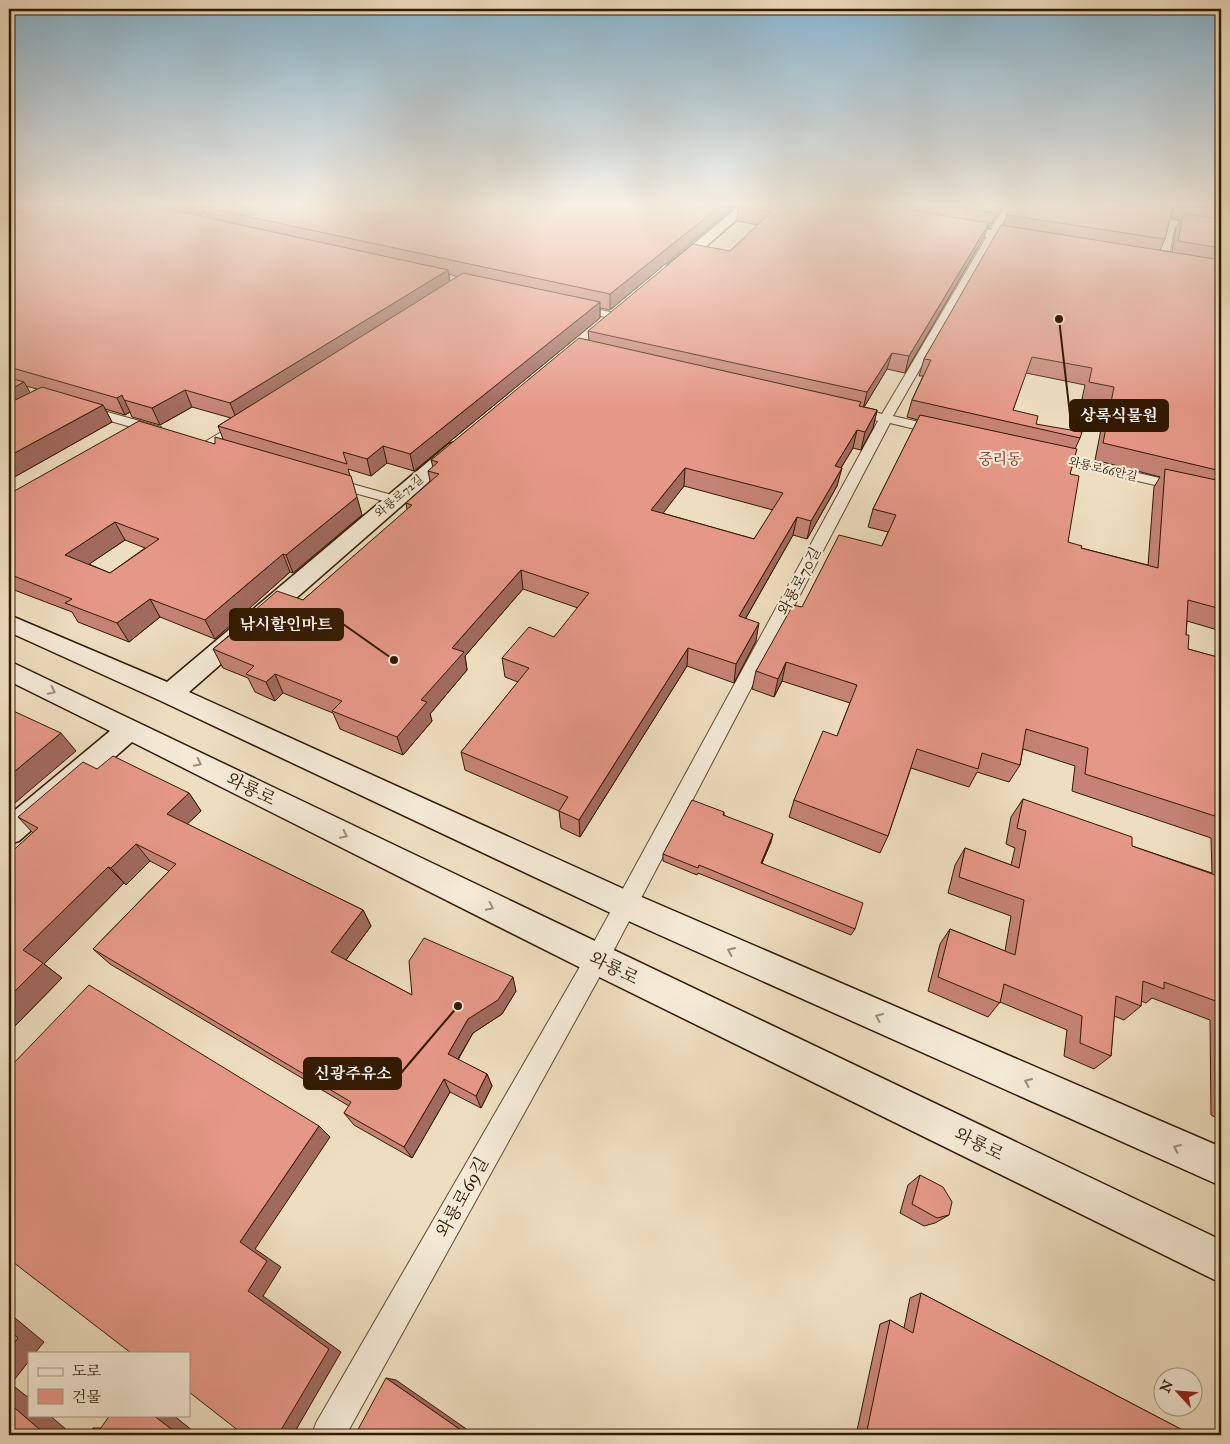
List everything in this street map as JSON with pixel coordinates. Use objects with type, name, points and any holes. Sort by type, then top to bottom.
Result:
[{"type":"main road","points":[[660,279],[667,273]]},
{"type":"main road","points":[[596,333],[630,304]]},
{"type":"main road","name":"와룡로72길","points":[[170,694],[394,500],[470,437]]},
{"type":"main road","points":[[9,623],[170,694],[626,905],[1221,1167]]},
{"type":"main road","name":"와룡로","points":[[9,670],[597,959],[1221,1262]]},
{"type":"main road","points":[[9,832],[130,729]]},
{"type":"street","name":"와룡로70길","points":[[597,959],[886,418],[971,273]]},
{"type":"street","points":[[567,306],[615,316]]},
{"type":"street","points":[[76,407],[171,435]]},
{"type":"street","points":[[867,414],[953,434]]},
{"type":"street","points":[[204,444],[250,420]]},
{"type":"street","points":[[204,444],[227,451]]},
{"type":"street","name":"와룡로66안길","points":[[1039,454],[1221,496]]},
{"type":"street","points":[[320,478],[394,500]]},
{"type":"street","name":"와룡로69길","points":[[328,1435],[597,959]]},
{"type":"building","points":[[9,273],[442,273],[230,403],[185,390],[152,408],[124,400],[122,395],[117,398],[9,367]]},
{"type":"building","points":[[462,273],[600,302],[410,454],[383,446],[367,459],[343,452],[347,464],[218,426]]},
{"type":"building","points":[[514,273],[636,273],[610,294]]},
{"type":"building","points":[[658,273],[959,273],[909,356],[892,353],[867,392],[588,331]]},
{"type":"building","points":[[973,273],[1221,273],[1221,471],[1103,443],[1114,387],[1089,382],[1092,368],[1032,357],[1013,410],[1038,416],[1036,424],[1082,432],[1080,438],[912,400],[931,360],[924,359]]},
{"type":"building","points":[[579,338],[861,402],[859,406],[877,410],[865,432],[857,430],[835,466],[842,468],[811,521],[797,517],[739,616],[759,623],[736,664],[688,648],[579,820],[559,811],[568,797],[461,752],[529,668],[502,658],[529,627],[554,637],[589,593],[521,570],[452,648],[464,652],[421,700],[427,702],[397,737],[332,711],[342,701],[275,674],[266,682],[246,674],[254,666],[213,649],[234,632],[231,631],[277,591],[303,600],[412,505],[406,503],[439,474],[428,471],[438,462],[431,460]],"holes":[[[685,468],[783,493],[754,539],[651,510]]]},
{"type":"building","points":[[9,378],[24,382],[9,390]]},
{"type":"building","points":[[42,387],[103,405],[9,456],[9,403]]},
{"type":"building","points":[[920,415],[1077,449],[1070,474],[1079,476],[1068,542],[1082,546],[1081,548],[1158,568],[1165,469],[1221,481],[1221,609],[1188,600],[1186,635],[1189,635],[1188,649],[1221,658],[1221,818],[1085,774],[1088,748],[1026,729],[1020,765],[982,753],[978,769],[917,749],[888,836],[794,800],[823,731],[837,736],[857,685],[786,662],[778,679],[756,671],[793,605],[802,607],[839,535],[882,546],[896,515],[873,509]]},
{"type":"building","points":[[139,421],[215,444],[215,437],[351,476],[357,497],[286,555],[283,554],[205,620],[150,599],[117,623],[65,603],[72,599],[9,574],[9,494]],"holes":[[[115,522],[159,539],[110,573],[65,555]]]},
{"type":"building","points":[[9,709],[61,733],[9,776]]},
{"type":"building","points":[[113,756],[189,793],[167,814],[363,910],[331,952],[412,995],[409,961],[424,938],[513,977],[498,1000],[468,1019],[448,1054],[487,1074],[476,1096],[444,1079],[404,1147],[344,1113],[351,1102],[93,949],[176,864],[136,844],[111,868],[108,867],[23,950],[43,963],[9,997],[9,854],[38,828],[18,817],[83,762],[97,769]]},
{"type":"building","points":[[1023,799],[1132,837],[1132,846],[1221,877],[1221,1003],[1164,982],[1164,989],[1143,981],[1141,1006],[1116,996],[1111,1056],[1080,1043],[1082,1016],[1004,984],[1000,1003],[938,977],[950,929],[1015,955],[1024,900],[959,877],[965,848],[1019,868],[1026,831],[1017,828]]},
{"type":"building","points":[[692,800],[724,812],[723,815],[773,834],[761,863],[863,903],[855,929],[699,865],[698,868],[663,854]]},
{"type":"building","points":[[89,985],[319,1126],[240,1242],[267,1261],[248,1291],[329,1349],[278,1435],[244,1435],[190,1393],[190,1352],[130,1352],[9,1259],[9,1068]]},
{"type":"building","points":[[920,1175],[943,1187],[952,1202],[949,1215],[937,1218],[912,1204]]},
{"type":"building","points":[[921,1293],[1152,1414],[1152,1416],[1156,1416],[1192,1435],[866,1435],[890,1320],[913,1333]]},
{"type":"building","points":[[9,1330],[18,1338],[9,1350]]},
{"type":"building","points":[[386,1378],[468,1435],[355,1435]]},
{"type":"building","points":[[9,1403],[46,1435],[9,1435]]},
{"type":"building","points":[[109,1416],[154,1416],[179,1435],[88,1435],[93,1428],[98,1432]]},
{"type":"place","name":"상록식물원","points":[[1059,319]]},
{"type":"place","name":"낚시할인마트","points":[[394,660]]},
{"type":"place","name":"신광주유소","points":[[458,1006]]},
{"type":"district","name":"중리동","points":[[1000,459]]}]
